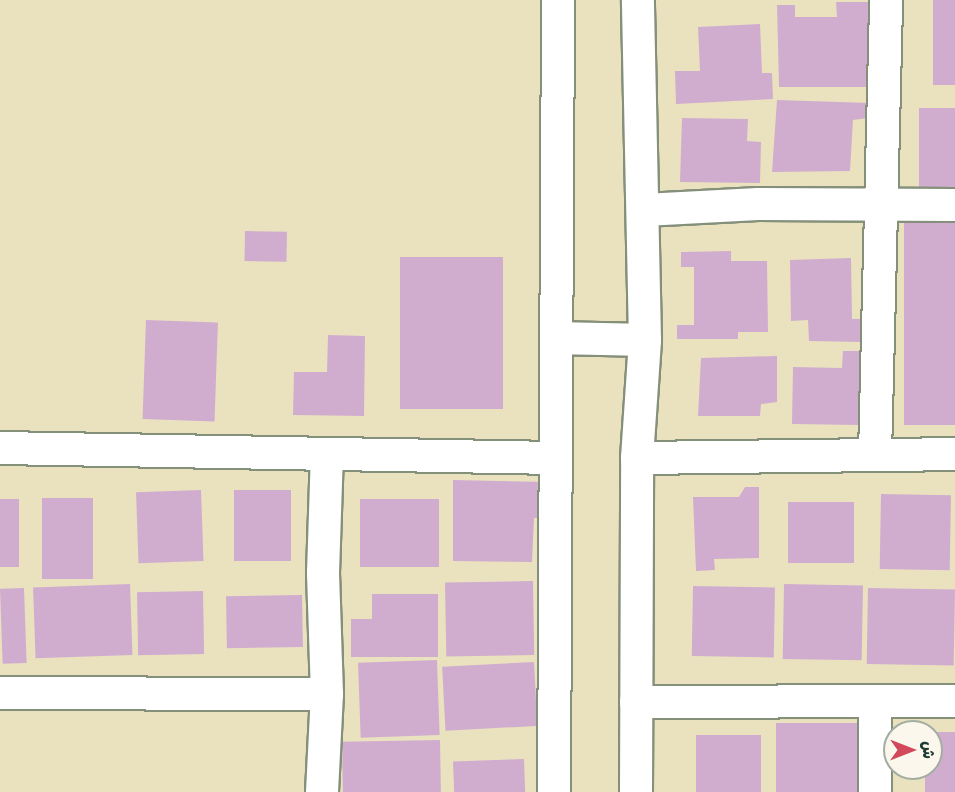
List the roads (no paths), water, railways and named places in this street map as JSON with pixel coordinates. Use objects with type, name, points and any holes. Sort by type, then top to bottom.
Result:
[{"type":"street","points":[[554,792],[558,0]]},
{"type":"street","points":[[636,792],[637,458],[645,340],[638,0]]},
{"type":"street","points":[[875,455],[883,204],[886,0]]},
{"type":"street","points":[[644,210],[758,204],[955,205]]},
{"type":"street","points":[[557,338],[645,340]]},
{"type":"street","points":[[0,448],[556,458]]},
{"type":"street","points":[[637,458],[955,453]]},
{"type":"street","points":[[322,792],[327,694],[323,573],[327,455]]},
{"type":"street","points":[[0,693],[327,694]]},
{"type":"street","points":[[875,701],[875,792]]},
{"type":"street","points":[[636,702],[955,701]]}]
